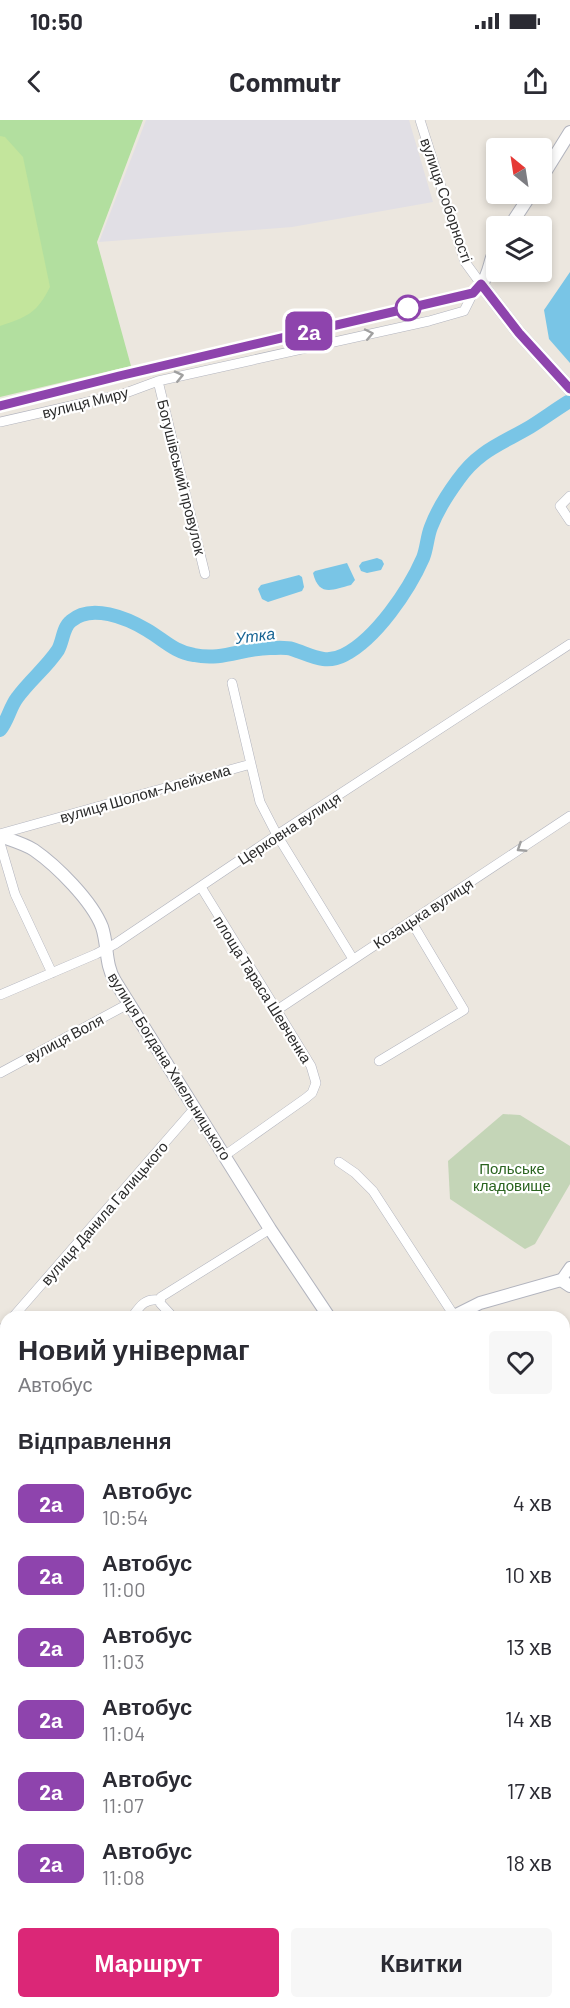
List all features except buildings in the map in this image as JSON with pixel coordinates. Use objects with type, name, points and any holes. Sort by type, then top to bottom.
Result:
[{"type":"main road","points":[[552,161],[570,132]]},
{"type":"main road","name":"вулиця Миру","points":[[477,289],[486,279]]},
{"type":"main road","name":"вулиця Соборності","points":[[477,289],[570,389]]},
{"type":"main road","name":"вулиця Богдана Хмельницького","points":[[0,835],[33,849],[69,880],[97,918],[107,948],[111,975],[270,1229],[325,1311]]},
{"type":"main road","points":[[464,1311],[480,1303],[565,1283]]},
{"type":"street","name":"вулиця Соборності","points":[[420,120],[465,262],[477,289]]},
{"type":"street","name":"вулиця Миру","points":[[0,422],[123,394],[158,381],[429,321],[464,311],[477,289]]},
{"type":"street","name":"вулиця Миру","points":[[0,406],[477,289]]},
{"type":"street","name":"Богушівський провулок","points":[[158,381],[205,574]]},
{"type":"street","points":[[570,496],[560,506],[570,521]]},
{"type":"street","name":"Церковна вулиця","points":[[0,996],[107,948],[570,644]]},
{"type":"street","points":[[232,683],[251,764]]},
{"type":"street","name":"вулиця Шолом-Алейхема","points":[[0,835],[251,764],[260,802],[277,835],[353,959]]},
{"type":"street","name":"Козацька вулиця","points":[[277,1010],[570,816]]},
{"type":"street","points":[[0,843],[15,894],[52,973]]},
{"type":"street","name":"площа Тараса Шевченка","points":[[201,887],[277,1010],[314,1074],[316,1083],[315,1089],[306,1098],[225,1156]]},
{"type":"street","points":[[379,1061],[464,1010],[411,921]]},
{"type":"street","name":"вулиця Воля","points":[[0,1073],[128,1004]]},
{"type":"street","name":"вулиця Данила Галицького","points":[[18,1311],[194,1108]]},
{"type":"street","points":[[339,1162],[355,1173],[373,1191],[451,1311]]},
{"type":"street","points":[[136,1311],[147,1300],[159,1300],[270,1229]]},
{"type":"street","points":[[565,1283],[570,1267]]},
{"type":"street","points":[[159,1300],[166,1311]]},
{"type":"shaded area","points":[[146,120],[409,120],[433,202],[292,227],[99,242]]},
{"type":"green space","points":[[0,120],[143,120],[97,242],[131,366],[0,397]]},
{"type":"green space","points":[[0,136],[5,137],[23,157],[50,287],[40,303],[30,313],[0,326]]},
{"type":"green space","name":"Польське кладовище","points":[[503,1114],[520,1115],[570,1146],[570,1184],[535,1244],[525,1249],[450,1199],[448,1161]]},
{"type":"water","points":[[570,272],[570,363],[549,339],[544,310]]},
{"type":"water","points":[[377,558],[384,564],[381,570],[367,573],[361,571],[359,566],[362,562]]},
{"type":"water","points":[[347,563],[355,580],[351,585],[327,590],[319,586],[313,573],[315,571]]},
{"type":"water","points":[[299,575],[302,577],[304,587],[302,591],[268,602],[262,599],[258,589],[261,585]]},
{"type":"waterway","name":"Утка","points":[[0,730],[17,698],[58,650],[68,624],[88,613],[109,614],[130,621],[175,648],[194,655],[214,656],[281,648],[324,659],[344,655],[368,638],[400,599],[423,558],[436,515],[466,470],[482,455],[568,402]]},
{"type":"bus line","name":"2а","points":[[0,406],[473,293],[481,284],[519,333],[570,389]]}]
